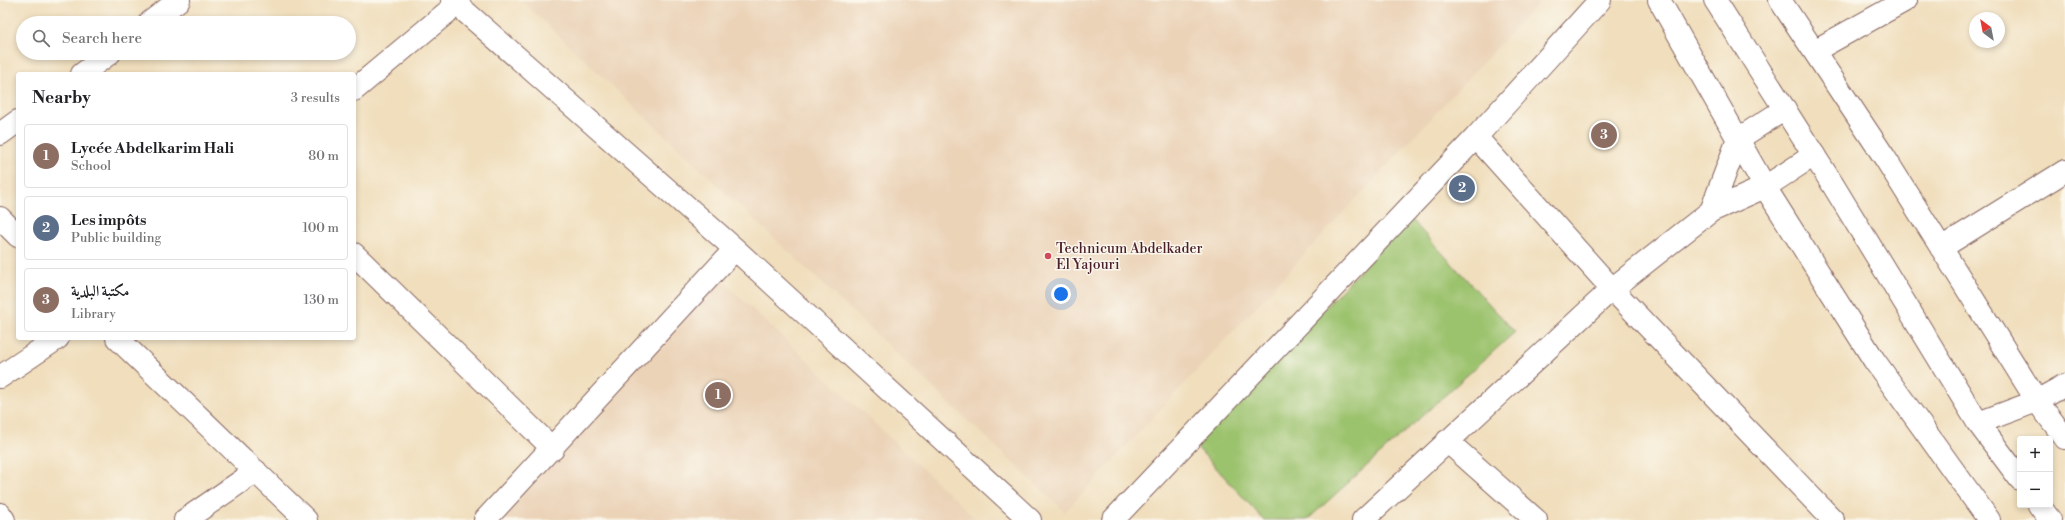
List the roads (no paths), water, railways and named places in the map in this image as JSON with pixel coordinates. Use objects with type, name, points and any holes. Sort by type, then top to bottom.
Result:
[{"type":"main road","points":[[158,16],[179,0]]},
{"type":"main road","points":[[1113,520],[1476,138],[1600,0]]},
{"type":"main road","points":[[1659,0],[1765,188],[1874,360],[1989,520]]},
{"type":"main road","points":[[1715,0],[1814,155],[1978,423],[2017,475]]},
{"type":"main road","points":[[1780,0],[1885,158],[2037,401],[2065,438]]},
{"type":"main road","points":[[1814,52],[1906,0]]},
{"type":"main road","points":[[356,88],[455,2],[736,249],[1030,520]]},
{"type":"main road","points":[[85,72],[101,60]]},
{"type":"main road","points":[[1711,211],[1738,139],[1784,109]]},
{"type":"main road","points":[[0,134],[16,122]]},
{"type":"main road","points":[[1476,138],[1612,289],[1833,520]]},
{"type":"main road","points":[[1363,520],[1612,289],[1711,211],[1765,188],[1814,155]]},
{"type":"main road","points":[[1941,248],[2065,171]]},
{"type":"main road","points":[[0,218],[16,234]]},
{"type":"main road","points":[[485,520],[553,449],[736,249]]},
{"type":"main road","points":[[356,256],[553,449]]},
{"type":"main road","points":[[0,377],[55,340]]},
{"type":"main road","points":[[119,340],[306,520]]},
{"type":"main road","points":[[1978,423],[2037,401],[2065,385]]},
{"type":"main road","points":[[1447,441],[1536,520]]},
{"type":"main road","points":[[185,520],[256,471]]},
{"type":"main road","points":[[2041,508],[2050,520]]},
{"type":"main road","points":[[0,514],[4,520]]},
{"type":"place","name":"مكتبة البلدية","points":[[1604,135]]},
{"type":"place","name":"Les impôts","points":[[1462,188]]},
{"type":"place","name":"Technicum Abdelkader El Yajouri","points":[[1048,256]]},
{"type":"place","name":"Lycée Abdelkarim Hali","points":[[718,395]]}]
